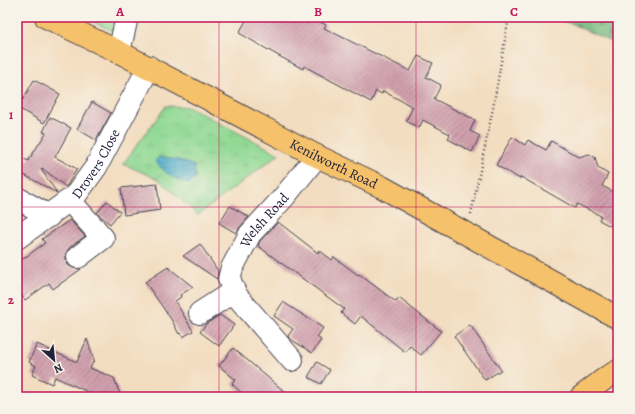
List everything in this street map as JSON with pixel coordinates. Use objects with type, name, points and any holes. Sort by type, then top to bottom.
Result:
[{"type":"main road","name":"Kenilworth Road","points":[[46,17],[120,52],[316,156],[382,187],[618,318]]},
{"type":"main road","points":[[581,397],[607,377],[618,371]]},
{"type":"street","points":[[120,52],[127,17]]},
{"type":"street","name":"Drovers Close","points":[[17,238],[76,196],[96,167],[149,67]]},
{"type":"street","name":"Welsh Road","points":[[292,360],[236,295],[229,279],[232,268],[250,234],[284,197],[316,156]]},
{"type":"street","points":[[17,198],[49,216]]},
{"type":"street","points":[[70,201],[103,238],[78,256]]},
{"type":"street","points":[[200,312],[234,291]]},
{"type":"path","points":[[467,234],[493,108],[509,17]]},
{"type":"green space","points":[[82,17],[121,17],[118,33]]},
{"type":"green space","points":[[552,17],[618,17],[618,45],[572,24]]},
{"type":"green space","points":[[166,106],[189,107],[279,154],[198,215],[158,179],[123,164]]},
{"type":"water","points":[[159,157],[179,160],[194,166],[196,178],[189,184],[175,178],[166,172],[155,161]]},
{"type":"building","points":[[248,17],[311,17],[326,25],[324,28],[410,71],[418,56],[433,63],[426,77],[441,85],[434,99],[475,120],[470,131],[480,136],[472,152],[448,139],[450,134],[423,120],[419,128],[406,121],[413,107],[383,91],[382,94],[376,91],[371,102],[304,66],[303,69],[239,33]]},
{"type":"building","points":[[34,80],[60,94],[44,123],[18,108]]},
{"type":"building","points":[[92,102],[111,113],[96,140],[77,129]]},
{"type":"building","points":[[50,117],[71,128],[55,157],[77,169],[66,187],[42,168],[41,169],[57,193],[17,171],[17,155],[28,161],[46,133],[43,132]]},
{"type":"building","points":[[512,137],[525,145],[528,140],[546,150],[551,141],[579,157],[589,154],[595,157],[598,168],[608,174],[602,186],[618,194],[618,230],[599,220],[601,216],[577,204],[575,208],[521,177],[520,179],[496,165]]},
{"type":"building","points":[[157,184],[160,210],[124,215],[121,188]]},
{"type":"building","points":[[107,201],[120,212],[110,224],[97,213]]},
{"type":"building","points":[[230,206],[249,217],[236,233],[219,223]]},
{"type":"building","points":[[70,220],[85,236],[70,247],[66,253],[66,259],[68,265],[73,268],[81,269],[53,289],[49,283],[25,300],[17,289],[17,263],[45,243],[42,239]]},
{"type":"building","points":[[278,222],[318,253],[319,250],[332,260],[334,257],[396,302],[399,298],[441,331],[421,355],[410,346],[405,352],[361,316],[355,324],[341,313],[344,309],[258,246],[260,241]]},
{"type":"building","points":[[200,244],[218,271],[217,279],[183,256]]},
{"type":"building","points":[[168,267],[193,287],[180,295],[181,297],[175,301],[193,331],[183,337],[180,333],[179,334],[171,319],[145,282]]},
{"type":"building","points":[[283,302],[323,328],[317,337],[321,340],[312,353],[289,338],[288,336],[293,329],[274,316]]},
{"type":"building","points":[[220,315],[234,325],[219,346],[200,332],[206,324]]},
{"type":"building","points":[[470,325],[501,370],[485,380],[454,336]]},
{"type":"building","points":[[87,339],[94,360],[90,368],[114,378],[120,394],[112,397],[99,397],[55,377],[52,384],[32,375],[36,366],[29,362],[37,344],[77,362]]},
{"type":"building","points":[[233,348],[291,397],[246,397],[232,384],[236,380],[219,366]]},
{"type":"building","points":[[317,362],[330,370],[321,384],[308,377]]}]
